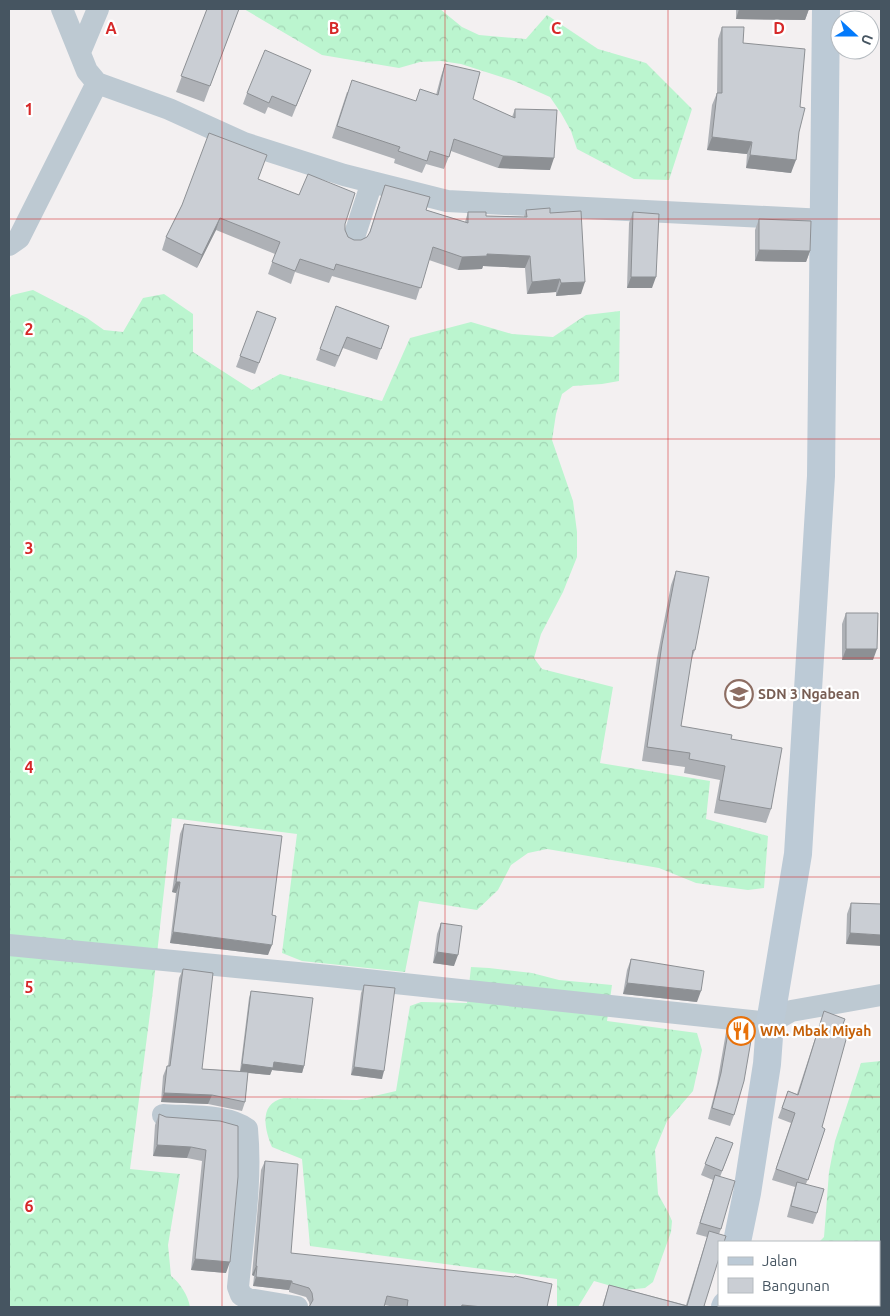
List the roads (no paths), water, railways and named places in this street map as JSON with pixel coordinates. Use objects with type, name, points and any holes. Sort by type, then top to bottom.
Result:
[{"type":"street","points":[[62,9],[88,71],[97,83],[169,109],[244,143],[344,175],[448,201],[825,220]]},
{"type":"street","points":[[80,52],[98,9]]},
{"type":"street","points":[[737,1241],[747,1193],[767,1064],[770,1023],[798,854],[821,476],[826,9]]},
{"type":"street","points":[[9,245],[19,238],[97,83]]},
{"type":"street","points":[[353,240],[372,182]]},
{"type":"street","points":[[9,945],[329,976],[770,1023],[792,1011],[881,995]]},
{"type":"street","points":[[163,1115],[226,1120],[239,1123],[247,1129],[249,1150],[248,1189],[238,1287],[241,1295],[248,1300],[297,1307]]},
{"type":"place","name":"SDN 3 Ngabean","points":[[739,694]]},
{"type":"place","name":"WM. Mbak Miyah","points":[[741,1031]]}]
